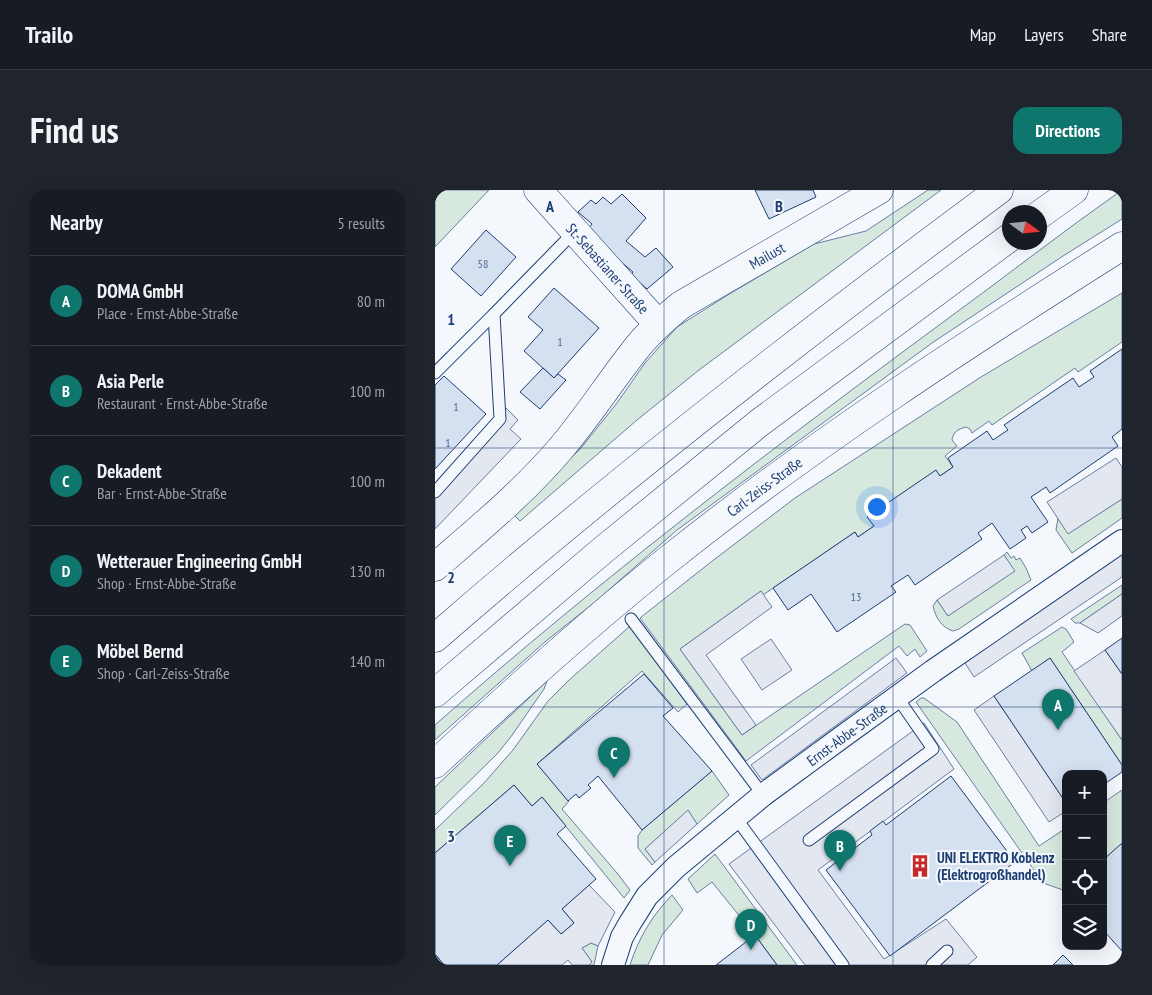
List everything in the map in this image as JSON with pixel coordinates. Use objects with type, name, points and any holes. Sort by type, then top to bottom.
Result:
[{"type":"main road","name":"St.-Sebastianer-Straße","points":[[538,190],[658,324]]},
{"type":"main road","name":"Mailust","points":[[435,567],[528,484],[541,470],[591,412],[635,350],[658,324],[681,305],[879,190]]},
{"type":"main road","points":[[435,638],[722,400],[999,190]]},
{"type":"main road","points":[[1047,210],[1074,190]]},
{"type":"main road","points":[[435,693],[603,550],[759,423],[1002,243]]},
{"type":"main road","name":"Carl-Zeiss-Straße","points":[[435,764],[587,626],[671,557],[862,415],[1122,246]]},
{"type":"street","name":"Ernst-Abbe-Straße","points":[[613,965],[623,937],[647,896],[676,868],[763,795],[897,697],[1122,541]]},
{"type":"lane","points":[[435,374],[575,231]]},
{"type":"lane","points":[[435,492],[500,419],[494,314]]},
{"type":"lane","points":[[631,618],[763,795]]},
{"type":"lane","points":[[809,840],[933,750],[897,697]]},
{"type":"lane","points":[[736,818],[843,965]]},
{"type":"lane","points":[[932,965],[947,951]]},
{"type":"shaded area","points":[[435,190],[489,190],[435,247]]},
{"type":"shaded area","points":[[928,190],[941,190],[699,370],[637,420],[520,521],[514,515],[581,448],[617,403],[645,363],[677,327],[814,244],[866,231]]},
{"type":"shaded area","points":[[1122,190],[1122,219],[932,343],[677,530],[595,602],[546,641],[435,740],[435,725],[622,568],[815,417],[1040,250],[1047,250],[1047,245]]},
{"type":"shaded area","points":[[1122,293],[1122,342],[1078,372],[1075,368],[992,425],[989,421],[972,433],[966,427],[958,430],[953,435],[952,440],[957,446],[945,456],[953,467],[940,476],[936,471],[868,517],[874,526],[858,537],[855,532],[763,595],[761,591],[680,649],[742,735],[905,624],[910,625],[927,651],[920,657],[915,649],[907,656],[899,646],[746,761],[640,618],[795,498],[981,377]]},
{"type":"shaded area","points":[[506,408],[518,420],[510,429],[521,439],[435,529],[435,488]]},
{"type":"shaded area","points":[[1116,458],[1122,467],[1122,499],[1068,534],[1047,502]]},
{"type":"shaded area","points":[[1122,499],[1122,518],[1072,553],[1056,530],[1058,518],[1069,533]]},
{"type":"shaded area","points":[[1007,552],[1011,558],[1014,556],[1016,560],[1020,558],[1031,580],[959,629],[953,631],[942,624],[937,618],[933,606],[937,600],[948,616],[1014,571],[1004,555]]},
{"type":"shaded area","points":[[1122,553],[1122,577],[974,677],[963,660]]},
{"type":"shaded area","points":[[1004,555],[1015,571],[948,616],[937,600]]},
{"type":"shaded area","points":[[1122,585],[1122,594],[1080,623],[1075,623],[1071,619]]},
{"type":"shaded area","points":[[761,591],[772,607],[706,655],[756,725],[742,735],[680,649]]},
{"type":"shaded area","points":[[1122,594],[1122,616],[1098,633],[1080,623]]},
{"type":"shaded area","points":[[630,626],[687,704],[678,712],[642,671],[537,764],[569,801],[562,809],[630,890],[624,898],[542,797],[532,806],[514,785],[435,853],[435,830],[484,783],[513,750],[548,701]]},
{"type":"shaded area","points":[[1062,627],[1066,629],[1074,642],[1062,652],[1122,740],[1122,765],[1050,658],[1032,671],[1022,653]]},
{"type":"shaded area","points":[[771,639],[792,670],[762,690],[741,659]]},
{"type":"shaded area","points":[[1105,650],[1122,674],[1122,740],[1074,671]]},
{"type":"shaded area","points":[[896,658],[907,673],[762,780],[751,765]]},
{"type":"shaded area","points":[[547,681],[544,689],[497,754],[435,815],[435,787]]},
{"type":"shaded area","points":[[994,696],[1062,797],[1062,814],[1049,822],[974,710]]},
{"type":"shaded area","points":[[924,698],[957,722],[1039,846],[1062,831],[1062,890],[1043,883],[916,702]]},
{"type":"shaded area","points":[[924,723],[954,769],[818,870],[884,959],[946,919],[977,957],[968,965],[805,965],[729,864]]},
{"type":"shaded area","points":[[712,771],[729,795],[697,824],[688,811],[645,849],[655,862],[652,865],[638,848],[638,836],[642,830]]},
{"type":"shaded area","points":[[1122,790],[1122,844],[1107,857],[1107,815],[1107,800]]},
{"type":"shaded area","points":[[688,810],[697,824],[655,862],[645,849]]},
{"type":"shaded area","points":[[715,854],[797,965],[777,965],[712,882],[697,893],[688,879]]},
{"type":"shaded area","points":[[589,885],[615,912],[598,946],[591,943],[582,948],[592,962],[589,965],[572,965],[568,960],[562,965],[497,965],[548,920],[561,934],[574,923],[562,909]]},
{"type":"shaded area","points":[[672,895],[683,910],[662,935],[648,965],[630,965],[647,927]]},
{"type":"shaded area","points":[[591,943],[598,946],[594,965],[589,965],[592,962],[582,948]]},
{"type":"building","points":[[755,190],[813,190],[816,197],[769,219]]},
{"type":"building","points":[[622,194],[646,218],[626,241],[645,257],[656,248],[673,267],[647,289],[631,275],[633,272],[585,232],[592,224],[578,212],[591,200],[596,204],[603,197],[611,204]]},
{"type":"building","points":[[486,230],[516,257],[481,296],[451,269]]},
{"type":"building","points":[[554,288],[599,328],[554,378],[524,351],[543,330],[528,317]]},
{"type":"building","points":[[1122,349],[1122,429],[1112,437],[1118,446],[1050,493],[1046,487],[1031,497],[1048,522],[1032,533],[1027,526],[1021,530],[1026,538],[1010,549],[992,523],[978,533],[982,539],[915,585],[908,575],[891,586],[896,592],[837,632],[811,594],[788,610],[773,588],[855,532],[858,537],[874,526],[867,517],[936,470],[940,476],[953,467],[948,458],[987,431],[993,440],[1008,430],[1004,425],[1073,378],[1079,387],[1094,377],[1090,371]]},
{"type":"building","points":[[543,368],[554,378],[558,374],[566,380],[540,409],[520,392]]},
{"type":"building","points":[[444,376],[486,414],[435,469],[435,385]]},
{"type":"building","points":[[1122,638],[1122,674],[1105,650]]},
{"type":"building","points":[[1050,658],[1122,765],[1122,772],[1107,782],[1107,770],[1062,770],[1062,797],[994,696]]},
{"type":"building","points":[[644,674],[673,708],[663,716],[712,771],[642,830],[598,776],[588,785],[591,788],[579,798],[576,794],[568,801],[537,764]]},
{"type":"building","name":"UNI ELEKTRO Koblenz (Elektrogroßhandel)","points":[[951,776],[1015,862],[890,956],[826,870],[872,835],[870,831],[883,821],[886,825]]},
{"type":"building","points":[[514,785],[532,806],[542,797],[566,826],[557,834],[596,879],[562,909],[574,923],[561,934],[548,920],[497,965],[444,965],[435,954],[435,853]]},
{"type":"building","points":[[1122,844],[1122,951],[1107,934],[1107,856]]},
{"type":"building","points":[[755,935],[777,965],[716,965]]},
{"type":"building","points":[[435,954],[444,965],[435,965]]},
{"type":"building","points":[[1063,955],[1073,965],[1053,965]]},
{"type":"place","name":"DOMA GmbH","points":[[1058,730]]},
{"type":"place","name":"Dekadent","points":[[614,778]]},
{"type":"place","name":"Möbel Bernd","points":[[510,866]]},
{"type":"place","name":"UNI ELEKTRO Koblenz (Elektrogroßhandel)","points":[[920,866]]},
{"type":"place","name":"Asia Perle","points":[[840,871]]},
{"type":"place","name":"Wetterauer Engineering GmbH","points":[[751,950]]}]
